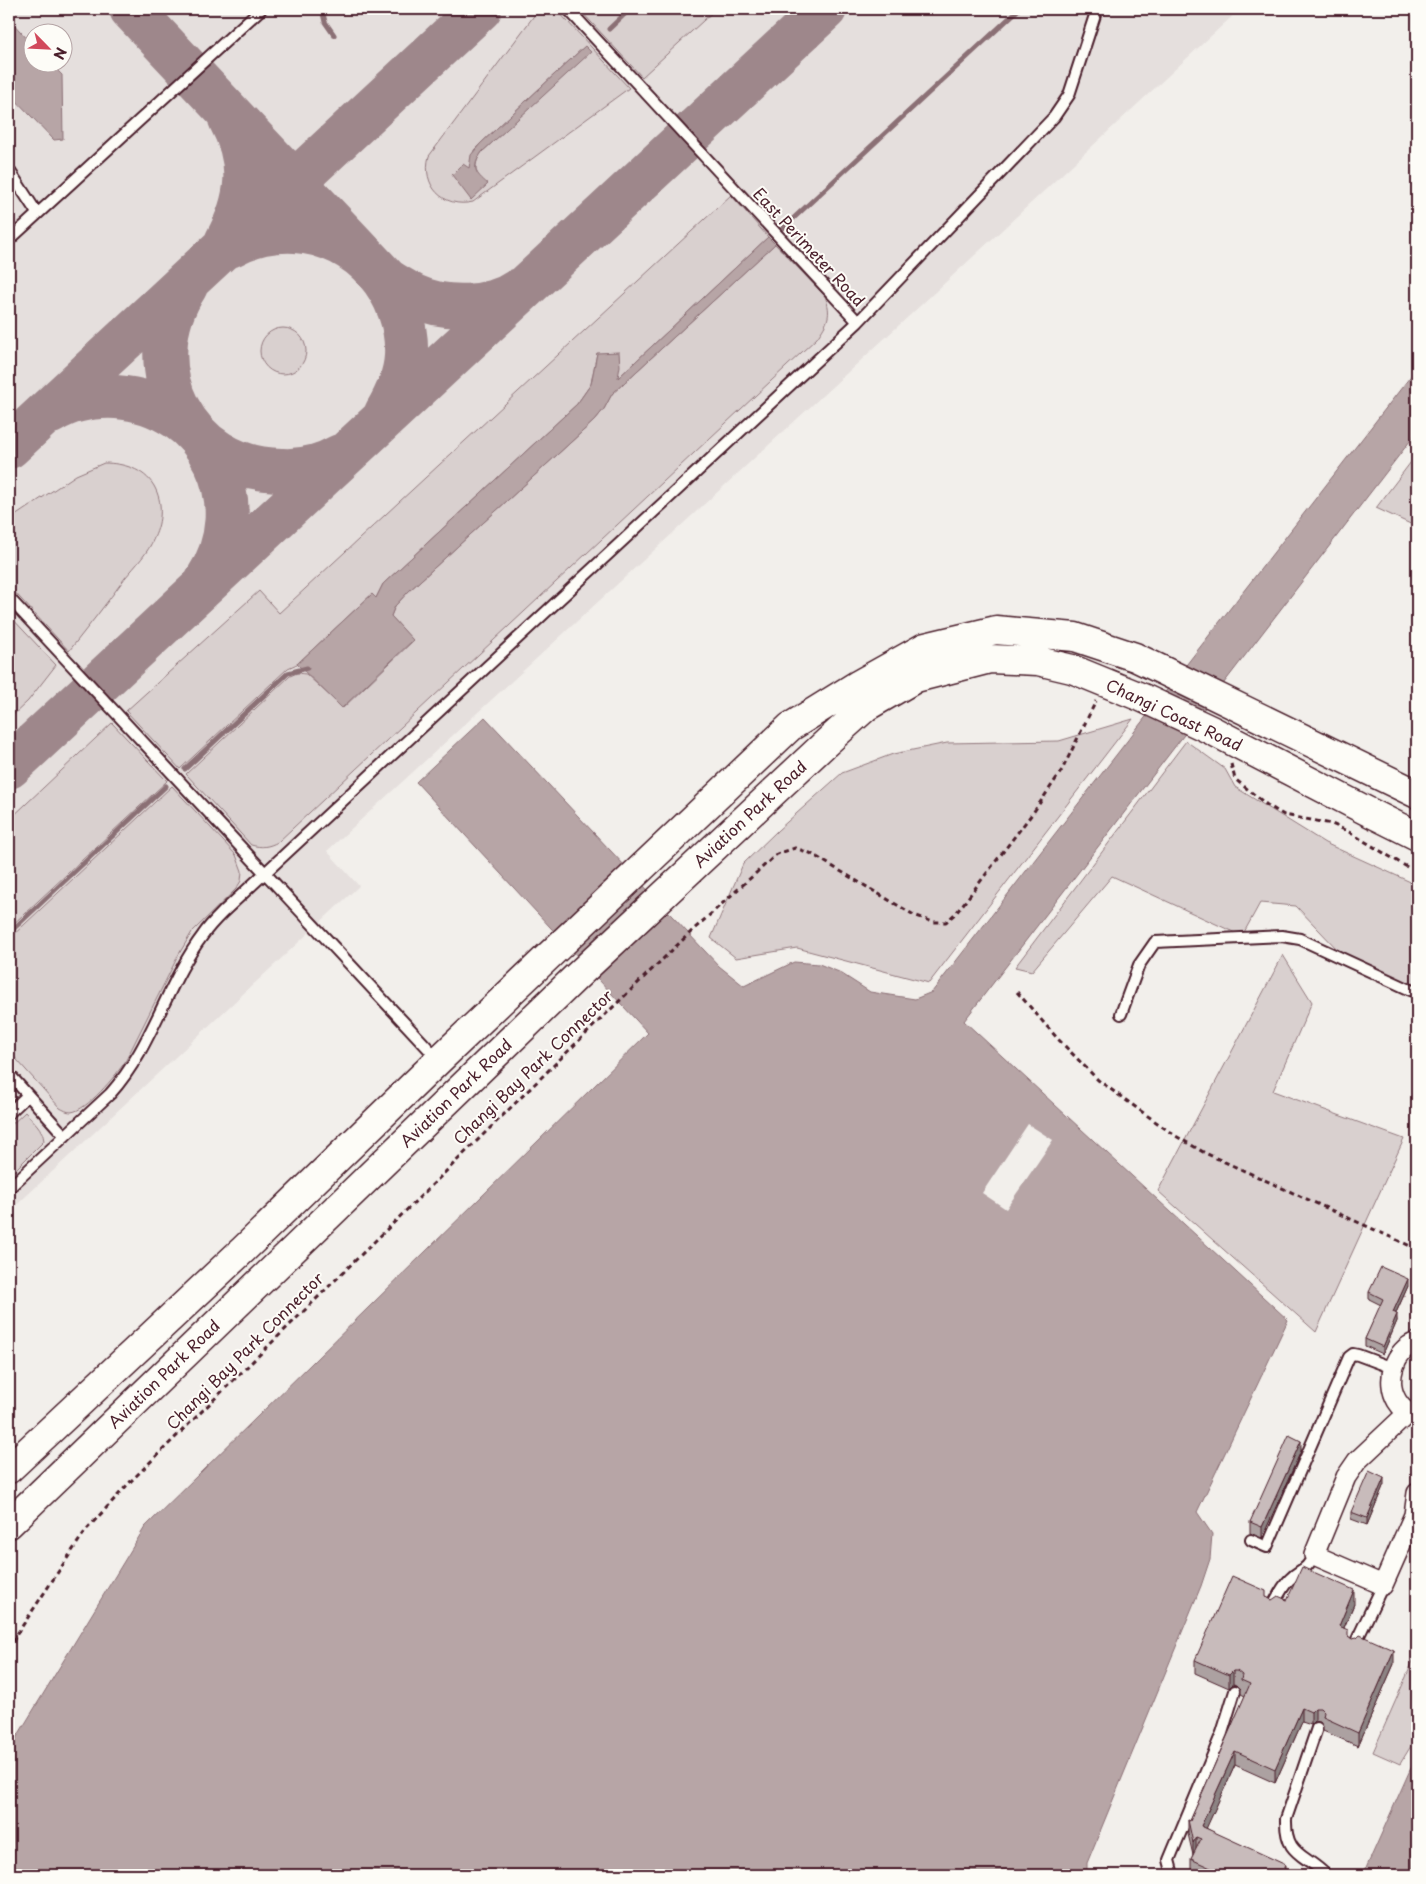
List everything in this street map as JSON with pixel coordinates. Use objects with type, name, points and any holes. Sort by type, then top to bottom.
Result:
[{"type":"main road","points":[[9,1470],[244,1249],[508,994],[790,727],[859,684],[925,647],[996,630],[1075,637],[1134,657],[1417,794]]},
{"type":"main road","name":"Changi Coast Road","points":[[916,678],[990,659],[1038,660],[1072,669],[1143,698],[1412,828]]},
{"type":"main road","name":"Aviation Park Road","points":[[9,1524],[576,977],[866,708],[916,678]]},
{"type":"street","points":[[1417,1342],[1401,1354],[1393,1368],[1391,1385],[1397,1401],[1413,1415],[1357,1461],[1346,1477],[1314,1554],[1383,1585],[1414,1515],[1417,1493]]},
{"type":"lane","points":[[9,240],[261,9]]},
{"type":"lane","name":"East Perimeter Road","points":[[568,9],[858,322],[1063,106],[1074,84],[1097,9]]},
{"type":"lane","points":[[9,170],[37,213]]},
{"type":"lane","points":[[9,1188],[124,1079],[202,935],[223,912],[858,322]]},
{"type":"lane","points":[[9,598],[439,1060]]},
{"type":"lane","points":[[1122,1014],[1139,965],[1155,942],[1282,936],[1300,939],[1417,993]]},
{"type":"lane","points":[[9,1074],[65,1136]]},
{"type":"lane","points":[[9,1113],[28,1095]]},
{"type":"lane","points":[[1251,1540],[1267,1547],[1349,1357],[1358,1355],[1393,1368]]},
{"type":"lane","points":[[1272,1607],[1284,1585],[1290,1578],[1305,1569],[1314,1554]]},
{"type":"lane","points":[[1354,1646],[1383,1585]]},
{"type":"lane","points":[[1172,1875],[1169,1860],[1222,1733],[1235,1691]]},
{"type":"lane","points":[[1317,1728],[1286,1820],[1286,1835],[1292,1849],[1326,1875]]},
{"type":"path","name":"Changi Bay Park Connector","points":[[9,1650],[15,1637],[86,1530],[131,1481],[610,1010],[693,930],[777,854],[795,848],[810,853],[914,915],[933,922],[946,922],[958,912],[1035,810],[1062,770],[1098,696]]},
{"type":"path","points":[[1231,762],[1235,780],[1267,805],[1284,815],[1332,824],[1349,832],[1417,873]]},
{"type":"path","points":[[1017,992],[1058,1039],[1098,1080],[1174,1135],[1205,1153],[1417,1249]]},
{"type":"shaded area","points":[[9,9],[1240,9],[327,851],[359,886],[9,1212]]},
{"type":"shaded area","points":[[539,9],[556,9],[629,88],[473,202],[452,202],[437,192],[431,185],[428,176],[429,156]],"holes":[[[585,46],[590,52],[482,152],[476,163],[477,175],[452,175],[469,169],[474,150]]]},
{"type":"shaded area","points":[[579,9],[716,9],[642,77]]},
{"type":"shaded area","points":[[9,19],[22,33],[22,72],[59,72],[62,75],[63,139],[54,140],[9,93]]},
{"type":"shaded area","points":[[585,46],[591,52],[482,152],[476,162],[476,170],[480,177],[488,184],[471,200],[452,175],[463,164],[469,168],[471,155],[480,144]]},
{"type":"shaded area","points":[[731,195],[768,237],[617,379],[597,353],[591,384],[577,404],[383,584],[376,598],[372,594],[297,664],[288,668],[180,769],[126,711],[259,591],[279,613]]},
{"type":"shaded area","points":[[768,237],[775,244],[612,394],[604,409],[595,420],[395,606],[391,616],[413,640],[342,708],[297,664],[372,594],[376,598],[383,584],[577,404],[591,384],[597,353],[619,352],[620,366],[618,378]]},
{"type":"shaded area","points":[[775,244],[825,296],[828,318],[817,338],[278,842],[265,846],[251,845],[186,774],[290,676],[297,673],[306,674],[343,708],[413,641],[391,616],[395,606],[595,420],[604,409],[612,394]]},
{"type":"shaded area","points":[[278,328],[288,328],[302,338],[306,351],[302,364],[296,370],[288,374],[278,374],[264,364],[260,356],[260,346],[270,332]]},
{"type":"shaded area","points":[[1417,368],[1417,432],[964,1021],[1288,1320],[1197,1512],[1212,1534],[1210,1559],[1201,1586],[1087,1863],[1087,1875],[9,1875],[9,1750],[145,1527],[648,1033],[416,782],[485,717],[719,966],[744,986],[794,962],[819,964],[839,972],[870,992],[915,999],[932,992]]},
{"type":"shaded area","points":[[1417,454],[1417,527],[1376,508]]},
{"type":"shaded area","points":[[104,463],[132,468],[150,480],[159,498],[159,525],[145,554],[69,651],[9,586],[9,520],[76,475]]},
{"type":"shaded area","points":[[9,615],[56,665],[28,701],[9,719]]},
{"type":"shaded area","points":[[1133,719],[929,983],[797,948],[736,958],[711,938],[743,864],[842,773],[893,754],[947,743],[1059,741]]},
{"type":"shaded area","points":[[112,723],[167,781],[9,928],[9,820]]},
{"type":"shaded area","points":[[1186,741],[1225,769],[1235,787],[1325,843],[1417,885],[1417,987],[1339,951],[1296,906],[1260,903],[1242,936],[1112,876],[1032,971],[1015,967]]},
{"type":"shaded area","points":[[172,786],[236,855],[242,871],[241,881],[236,889],[192,932],[121,1068],[101,1092],[85,1106],[71,1112],[67,1111],[60,1108],[9,1051],[9,939]]},
{"type":"shaded area","points":[[1283,955],[1312,1002],[1273,1091],[1404,1139],[1316,1332],[1158,1191]]},
{"type":"shaded area","points":[[25,1112],[40,1128],[44,1141],[9,1176],[9,1127]]},
{"type":"shaded area","points":[[1417,1652],[1417,1736],[1400,1764],[1373,1752]]},
{"type":"shaded area","points":[[1417,1757],[1417,1875],[1363,1875],[1410,1770]]},
{"type":"pier","points":[[1028,1124],[1053,1140],[1006,1209],[982,1193]]},
{"type":"building","points":[[1381,1267],[1408,1279],[1393,1312],[1397,1314],[1383,1347],[1365,1339],[1383,1299],[1369,1292]]},
{"type":"building","points":[[1289,1435],[1301,1441],[1262,1527],[1250,1522]]},
{"type":"building","points":[[1369,1471],[1384,1478],[1367,1518],[1351,1512]]},
{"type":"building","points":[[1302,1567],[1354,1590],[1339,1626],[1348,1630],[1348,1636],[1352,1639],[1360,1635],[1394,1650],[1358,1733],[1323,1717],[1324,1712],[1320,1708],[1315,1708],[1311,1712],[1302,1708],[1275,1769],[1235,1751],[1201,1826],[1286,1865],[1282,1875],[1226,1875],[1191,1859],[1201,1839],[1196,1837],[1193,1843],[1188,1820],[1190,1821],[1250,1684],[1241,1680],[1242,1675],[1237,1671],[1233,1671],[1229,1675],[1195,1660],[1232,1576],[1266,1591],[1266,1597],[1272,1600],[1278,1596],[1287,1600]]},
{"type":"waterway","points":[[322,9],[325,22],[334,35]]},
{"type":"waterway","points":[[609,29],[630,9]]},
{"type":"waterway","points":[[783,228],[1019,9]]},
{"type":"waterway","points":[[185,769],[288,673],[307,668]]},
{"type":"waterway","points":[[9,933],[166,786]]},
{"type":"taxiway","points":[[131,9],[387,280],[426,301],[453,306],[467,306],[495,301],[508,297],[519,290]]},
{"type":"taxiway","points":[[9,447],[480,9]]},
{"type":"taxiway","points":[[9,767],[825,9]]},
{"type":"taxiway","points":[[226,242],[240,211],[245,181],[242,150],[230,119]]},
{"type":"taxiway","points":[[230,246],[245,238],[278,231],[295,231],[319,235],[340,243],[359,255],[376,271],[389,289],[399,310],[405,332],[406,356],[404,371],[386,413]]},
{"type":"taxiway","points":[[186,286],[171,317],[165,348],[168,379],[178,408],[195,433],[219,452],[248,465],[282,470],[297,470],[319,465],[340,456]]},
{"type":"taxiway","points":[[51,412],[66,404],[82,400],[116,397],[149,403],[176,417],[199,438],[215,462],[224,491],[227,521],[221,551],[206,581]]}]
